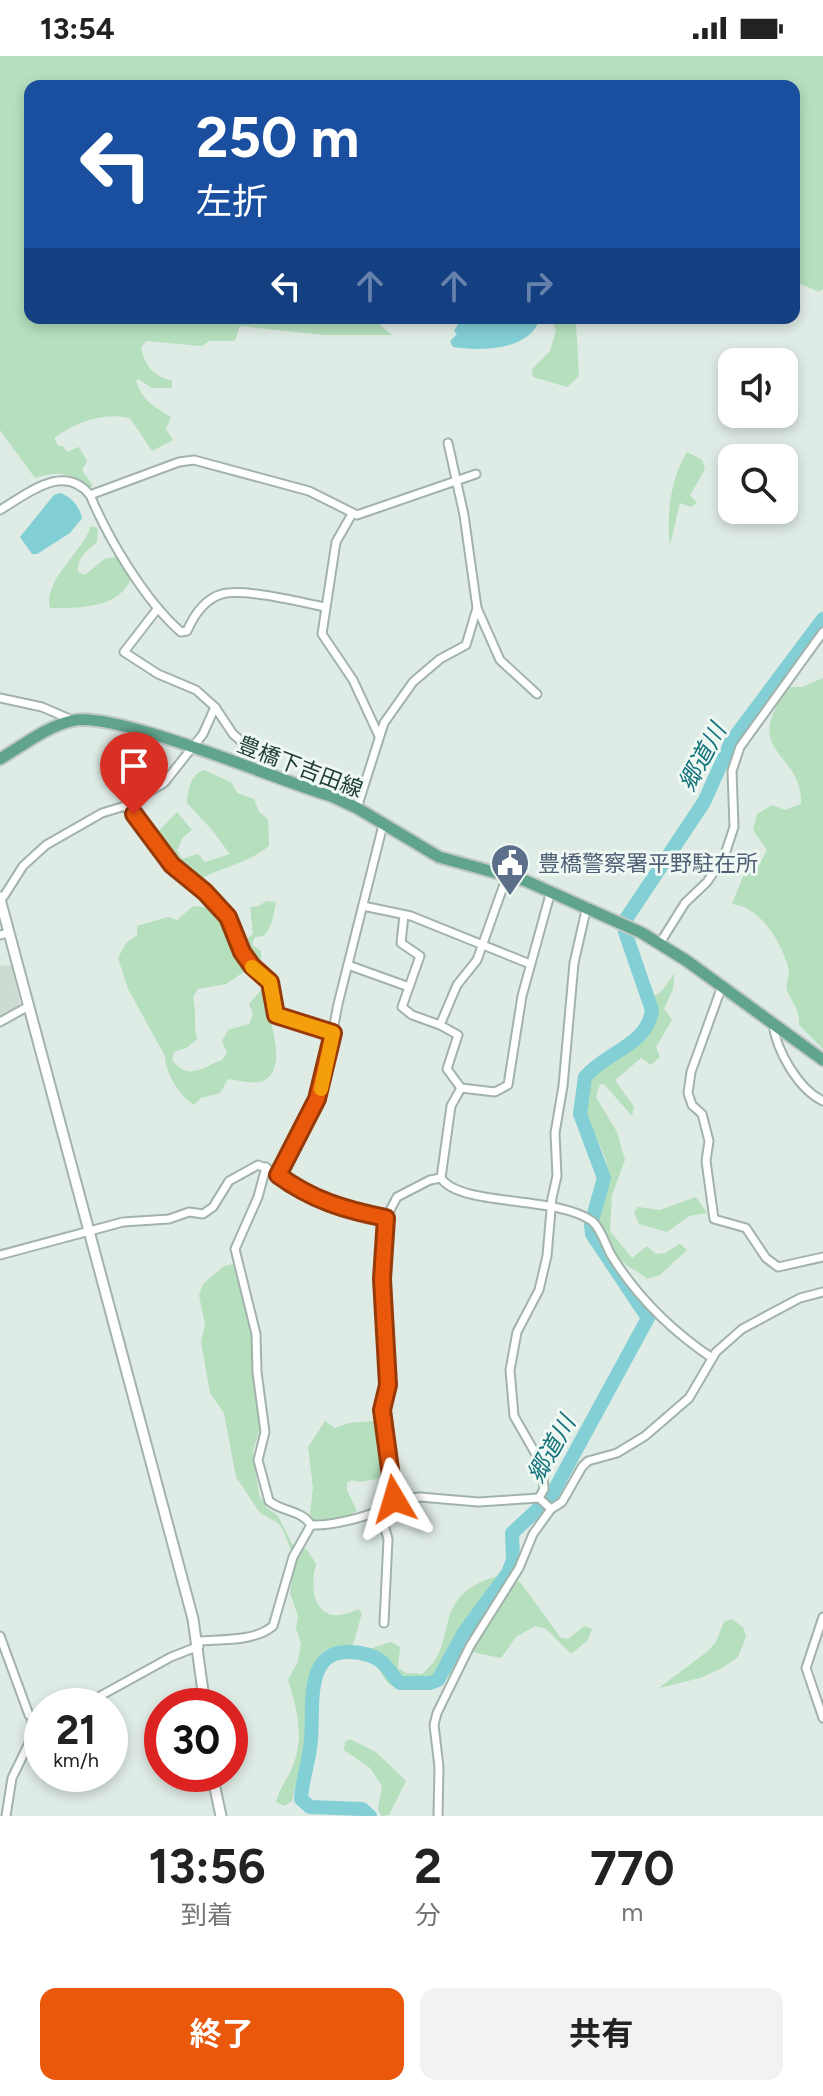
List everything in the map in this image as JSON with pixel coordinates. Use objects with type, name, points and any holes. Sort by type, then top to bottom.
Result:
[{"type":"main road","name":"豊橋下吉田線","points":[[72,720],[109,721],[265,774],[357,808],[439,857],[507,876],[587,906],[660,943],[823,1060]]},
{"type":"main road","points":[[0,759],[72,720]]},
{"type":"street","points":[[448,443],[469,540],[477,608],[500,660],[537,694]]},
{"type":"street","points":[[90,495],[179,462],[194,460],[309,491],[352,514],[364,514],[476,474]]},
{"type":"street","points":[[0,510],[56,479],[76,482],[90,495],[126,561],[158,608],[185,633],[204,604],[223,593],[324,607]]},
{"type":"street","points":[[352,514],[336,542],[322,634],[353,680],[379,736]]},
{"type":"street","points":[[158,608],[124,652],[158,674],[187,684],[215,707],[233,734],[266,763],[265,774]]},
{"type":"street","points":[[357,808],[384,723],[413,682],[440,659],[466,645],[477,608]]},
{"type":"street","points":[[660,943],[685,903],[714,874],[724,857],[734,827],[732,771],[740,747],[823,632]]},
{"type":"street","points":[[0,698],[42,707],[72,720]]},
{"type":"street","points":[[203,1688],[198,1643],[27,1007],[4,934],[0,898],[33,855],[46,845],[107,810],[125,806],[135,797],[164,783],[208,726],[215,707]]},
{"type":"street","points":[[125,806],[172,865],[205,892],[228,917],[242,952],[270,982],[276,1015],[333,1033]]},
{"type":"street","points":[[278,1175],[317,1099],[383,825]]},
{"type":"street","points":[[440,1025],[457,985],[471,972],[483,946],[507,876]]},
{"type":"street","points":[[404,915],[401,943],[420,956],[402,1007],[412,1015],[458,1035],[447,1069],[461,1088],[495,1092],[508,1085],[530,964],[547,914],[551,891]]},
{"type":"street","points":[[363,906],[404,915],[530,964]]},
{"type":"street","points":[[438,1816],[439,1767],[434,1725],[437,1713],[470,1646],[519,1568],[545,1504],[542,1465],[514,1416],[510,1379],[517,1332],[544,1277],[557,1176],[555,1133],[563,1086],[574,963],[587,906]]},
{"type":"street","points":[[348,965],[409,987]]},
{"type":"street","points":[[722,986],[691,1072],[688,1093],[692,1105],[702,1114],[709,1141],[706,1161],[714,1219],[746,1228],[766,1258],[778,1267],[823,1257]]},
{"type":"street","points":[[0,1022],[27,1007]]},
{"type":"street","points":[[773,1023],[780,1048],[790,1066],[810,1092],[823,1101]]},
{"type":"street","points":[[441,1178],[451,1106],[461,1088]]},
{"type":"street","points":[[266,1167],[258,1197],[235,1249],[256,1334],[257,1372],[265,1432],[259,1450],[260,1472],[269,1501],[288,1513],[303,1516],[311,1525]]},
{"type":"street","points":[[0,1255],[130,1220],[160,1220],[189,1212],[203,1214],[213,1207],[229,1181],[250,1168],[266,1167],[308,1195],[328,1204],[386,1218]]},
{"type":"street","points":[[441,1178],[450,1187],[472,1196],[551,1205],[591,1221],[613,1259],[652,1311],[712,1358]]},
{"type":"street","points":[[394,1499],[382,1410],[388,1385],[382,1294],[386,1218],[397,1197],[430,1180],[441,1178]]},
{"type":"street","points":[[311,1525],[338,1522],[380,1511],[394,1499],[420,1497],[478,1502],[562,1502],[588,1461],[617,1453],[637,1442],[689,1398],[712,1358],[742,1329],[800,1298],[823,1292]]},
{"type":"street","points":[[380,1511],[388,1539],[384,1623]]},
{"type":"street","points":[[115,1688],[198,1643],[266,1632],[273,1626],[293,1557],[311,1525]]},
{"type":"street","points":[[823,1617],[806,1668],[823,1718]]},
{"type":"street","points":[[0,1636],[24,1702]]},
{"type":"street","points":[[6,1816],[12,1778],[24,1753]]},
{"type":"street","points":[[216,1792],[221,1816]]},
{"type":"shaded area","points":[[11,965],[20,1002],[18,1007],[0,1018],[0,966]]},
{"type":"green space","points":[[0,56],[823,56],[823,289],[819,292],[800,284],[800,80],[24,80],[24,324],[379,324],[392,335],[324,335],[240,326],[235,341],[209,341],[202,346],[146,341],[141,348],[145,361],[155,373],[172,381],[172,388],[152,388],[138,379],[136,381],[149,402],[171,417],[166,429],[173,440],[152,451],[130,418],[120,416],[90,420],[71,427],[54,438],[58,446],[63,446],[67,452],[79,447],[87,461],[82,470],[93,486],[88,488],[63,474],[35,478],[0,430]]},
{"type":"green space","points":[[553,324],[576,324],[579,376],[567,387],[533,377],[532,369],[550,351],[556,330]]},
{"type":"green space","points":[[687,452],[702,460],[705,469],[690,495],[697,503],[691,507],[680,503],[670,545],[671,497]]},
{"type":"green space","points":[[91,526],[98,528],[97,542],[81,559],[78,572],[85,575],[104,559],[116,557],[131,578],[118,596],[108,601],[85,607],[50,608],[52,587]]},
{"type":"green space","points":[[823,678],[823,1049],[799,1025],[797,1011],[787,990],[788,966],[768,926],[751,911],[732,904],[744,874],[757,869],[767,850],[753,830],[757,814],[772,805],[785,810],[801,804],[799,786],[793,772],[771,739],[770,726],[775,709],[790,687],[802,687]]},
{"type":"green space","points":[[204,770],[232,783],[237,793],[254,799],[259,812],[268,819],[269,846],[250,858],[196,881],[175,864],[156,834],[177,812],[192,830],[183,837],[177,850],[182,859],[198,854],[205,862],[230,854],[187,803],[193,779]]},
{"type":"green space","points":[[267,901],[276,902],[271,924],[264,936],[255,937],[252,945],[261,951],[261,970],[254,965],[226,984],[198,989],[193,997],[197,1039],[186,1048],[174,1052],[172,1060],[184,1070],[195,1071],[222,1060],[227,1053],[222,1041],[228,1030],[249,1024],[253,1014],[249,1004],[262,989],[275,1040],[275,1066],[270,1076],[260,1082],[228,1079],[220,1093],[201,1098],[194,1105],[170,1077],[165,1056],[128,989],[118,958],[126,943],[137,935],[137,926],[168,917],[177,920],[193,906],[218,909],[228,923],[235,943],[243,942],[253,934],[250,907]]},
{"type":"green space","points":[[675,973],[673,989],[664,1009],[672,1020],[656,1047],[660,1057],[651,1065],[641,1058],[615,1080],[634,1107],[632,1116],[605,1085],[600,1084],[596,1097],[617,1132],[625,1160],[612,1195],[610,1231],[632,1258],[647,1246],[656,1254],[665,1253],[680,1244],[687,1250],[660,1275],[647,1279],[623,1262],[602,1230],[599,1214],[607,1181],[607,1164],[587,1118],[584,1098],[590,1078],[604,1062],[650,1032],[655,1018],[652,997],[661,992]]},
{"type":"green space","points":[[696,1197],[707,1213],[689,1216],[667,1232],[639,1224],[634,1212],[638,1207],[660,1210]]},
{"type":"green space","points":[[233,1264],[251,1334],[259,1413],[259,1431],[253,1451],[259,1495],[267,1508],[278,1516],[292,1544],[307,1550],[316,1564],[313,1588],[319,1606],[334,1615],[358,1609],[362,1613],[352,1648],[329,1649],[314,1664],[301,1760],[292,1801],[284,1806],[276,1802],[296,1757],[299,1735],[288,1680],[298,1661],[301,1644],[296,1628],[298,1616],[290,1593],[295,1561],[283,1530],[278,1523],[260,1513],[236,1477],[224,1413],[210,1393],[201,1341],[205,1325],[199,1295],[203,1284],[224,1266]]},
{"type":"green space","points":[[325,1421],[335,1428],[373,1421],[379,1433],[381,1478],[347,1483],[357,1511],[334,1522],[316,1523],[310,1514],[313,1488],[308,1447]]},
{"type":"green space","points":[[501,1575],[520,1582],[561,1638],[568,1639],[584,1626],[592,1629],[588,1640],[571,1654],[546,1629],[535,1626],[516,1637],[501,1658],[463,1650],[447,1677],[435,1684],[417,1688],[393,1686],[368,1660],[366,1650],[391,1642],[400,1647],[398,1668],[406,1673],[422,1674],[434,1662],[453,1607],[462,1595],[477,1584]]},
{"type":"green space","points":[[731,1619],[743,1627],[746,1637],[738,1657],[700,1678],[659,1688],[708,1651],[716,1642],[724,1622]]},
{"type":"green space","points":[[350,1739],[376,1752],[406,1781],[389,1815],[381,1816],[378,1809],[382,1786],[370,1768],[344,1750],[345,1742]]},
{"type":"water","points":[[458,324],[537,324],[523,339],[488,349],[453,347],[450,341],[457,334],[454,331]]},
{"type":"water","points":[[61,493],[74,503],[82,518],[70,533],[37,554],[32,554],[20,537],[54,495]]},
{"type":"waterway","name":"郷道川","points":[[626,919],[704,802],[731,742],[823,619]]},
{"type":"waterway","name":"郷道川","points":[[370,1816],[362,1809],[310,1807],[301,1799],[318,1670],[325,1660],[335,1654],[355,1652],[381,1661],[400,1683],[438,1680],[463,1634],[508,1573],[513,1560],[512,1533],[550,1498],[648,1318],[592,1234],[591,1224],[604,1178],[580,1114],[585,1077],[643,1032],[652,1010],[625,932]]},
{"type":"slow traffic","points":[[252,967],[270,982],[276,1015],[333,1033],[321,1089]]},
{"type":"place","name":"豊橋警察署平野駐在所","points":[[510,897]]},
{"type":"route","points":[[134,814],[172,865],[205,892],[228,917],[242,952],[270,982],[276,1015],[333,1033],[322,1087],[278,1175],[297,1189],[328,1204],[386,1218],[382,1255],[382,1325],[388,1385],[382,1421],[394,1499]]}]
